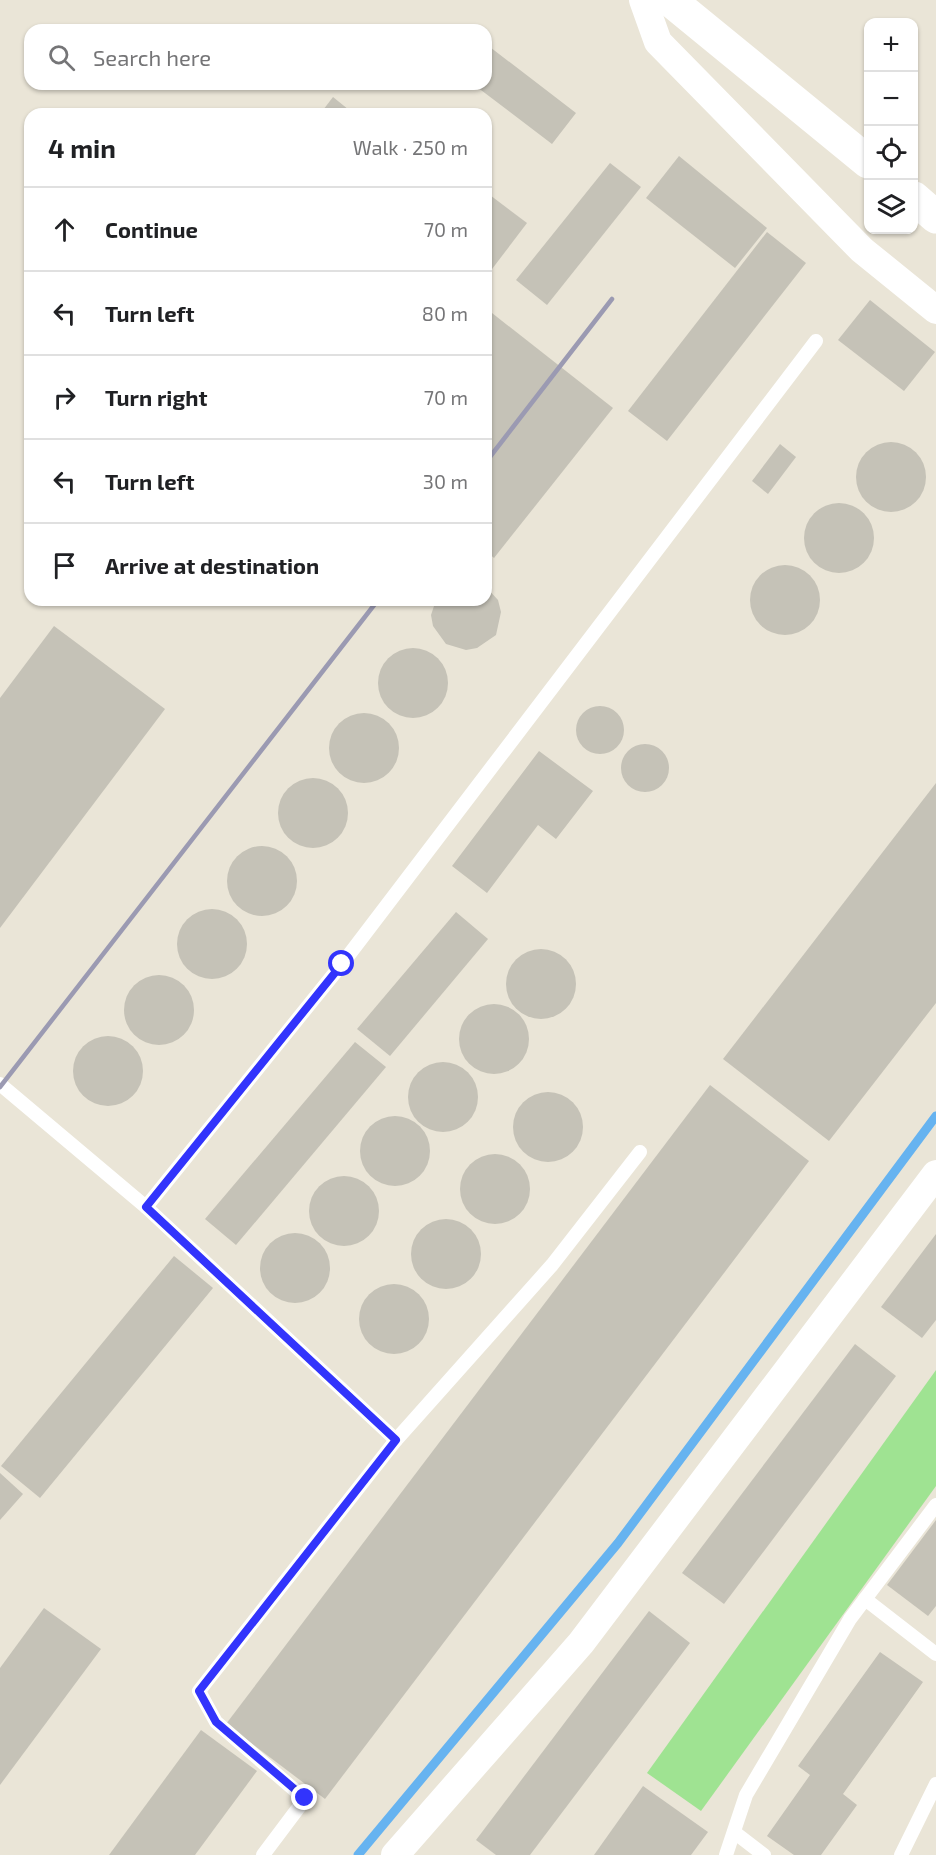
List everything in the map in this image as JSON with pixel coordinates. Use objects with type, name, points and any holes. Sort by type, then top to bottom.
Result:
[{"type":"main road","points":[[669,0],[864,159]]},
{"type":"main road","points":[[918,201],[936,217]]},
{"type":"street","points":[[643,0],[658,42],[862,250],[936,310]]},
{"type":"street","points":[[395,1855],[581,1643],[936,1174]]},
{"type":"lane","points":[[146,1207],[342,964],[816,341]]},
{"type":"lane","points":[[0,1084],[146,1207],[396,1440]]},
{"type":"lane","points":[[263,1855],[305,1798],[216,1722],[199,1691],[396,1440],[552,1265],[640,1152]]},
{"type":"lane","points":[[726,1855],[746,1796],[850,1619],[936,1505]]},
{"type":"lane","points":[[865,1599],[936,1654]]},
{"type":"lane","points":[[902,1855],[936,1784]]},
{"type":"lane","points":[[734,1832],[764,1855]]},
{"type":"green space","points":[[936,1370],[936,1486],[701,1811],[647,1773]]},
{"type":"building","points":[[492,49],[576,113],[552,144],[481,90],[492,90]]},
{"type":"building","points":[[333,97],[347,108],[325,108]]},
{"type":"building","points":[[679,156],[767,228],[735,268],[646,198]]},
{"type":"building","points":[[610,163],[641,187],[547,305],[516,280]]},
{"type":"building","points":[[492,197],[527,223],[492,269]]},
{"type":"building","points":[[767,232],[806,263],[667,441],[628,411]]},
{"type":"building","points":[[870,300],[935,352],[904,391],[838,340]]},
{"type":"building","points":[[492,313],[613,408],[494,558],[492,556]]},
{"type":"building","points":[[891,442],[910,448],[920,458],[926,477],[920,496],[910,506],[891,512],[872,506],[862,496],[856,477],[862,458],[872,448]]},
{"type":"building","points":[[780,444],[796,457],[768,494],[752,481]]},
{"type":"building","points":[[839,503],[858,509],[868,519],[874,538],[868,557],[858,567],[839,573],[820,567],[810,557],[804,538],[810,519],[820,509]]},
{"type":"building","points":[[785,565],[804,571],[814,581],[820,600],[814,619],[804,629],[785,635],[766,629],[756,619],[750,600],[756,581],[766,571]]},
{"type":"building","points":[[492,594],[498,600],[501,612],[496,635],[477,648],[466,650],[446,644],[433,626],[431,615],[434,606],[492,606]]},
{"type":"building","points":[[54,626],[165,709],[0,928],[0,698]]},
{"type":"building","points":[[413,648],[432,654],[442,664],[448,683],[442,702],[432,712],[413,718],[394,712],[384,702],[378,683],[384,664],[394,654]]},
{"type":"building","points":[[595,706],[605,706],[617,713],[624,725],[624,735],[617,747],[605,754],[595,754],[580,743],[576,735],[576,725],[587,710]]},
{"type":"building","points":[[364,713],[383,719],[393,729],[399,748],[393,767],[383,777],[364,783],[345,777],[335,767],[329,748],[335,729],[345,719]]},
{"type":"building","points":[[640,744],[650,744],[662,751],[669,763],[669,773],[662,785],[650,792],[640,792],[625,781],[621,773],[621,763],[632,748]]},
{"type":"building","points":[[539,751],[593,791],[556,839],[538,825],[487,893],[452,866]]},
{"type":"building","points":[[313,778],[332,784],[342,794],[348,813],[342,832],[332,842],[313,848],[294,842],[284,832],[278,813],[284,794],[294,784]]},
{"type":"building","points":[[936,783],[936,1003],[829,1141],[723,1059]]},
{"type":"building","points":[[262,846],[281,852],[291,862],[297,881],[291,900],[281,910],[262,916],[243,910],[233,900],[227,881],[233,862],[243,852]]},
{"type":"building","points":[[212,909],[231,915],[241,925],[247,944],[241,963],[231,973],[212,979],[193,973],[183,963],[177,944],[183,925],[193,915]]},
{"type":"building","points":[[456,912],[488,939],[390,1056],[357,1029]]},
{"type":"building","points":[[541,949],[560,955],[570,965],[576,984],[570,1003],[560,1013],[541,1019],[522,1013],[512,1003],[506,984],[512,965],[522,955]]},
{"type":"building","points":[[159,975],[178,981],[188,991],[194,1010],[188,1029],[178,1039],[159,1045],[140,1039],[130,1029],[124,1010],[130,991],[140,981]]},
{"type":"building","points":[[494,1004],[513,1010],[523,1020],[529,1039],[523,1058],[513,1068],[494,1074],[475,1068],[465,1058],[459,1039],[465,1020],[475,1010]]},
{"type":"building","points":[[108,1036],[127,1042],[137,1052],[143,1071],[137,1090],[127,1100],[108,1106],[89,1100],[79,1090],[73,1071],[79,1052],[89,1042]]},
{"type":"building","points":[[355,1042],[386,1067],[236,1245],[205,1219]]},
{"type":"building","points":[[443,1062],[462,1068],[472,1078],[478,1097],[472,1116],[462,1126],[443,1132],[424,1126],[414,1116],[408,1097],[414,1078],[424,1068]]},
{"type":"building","points":[[710,1085],[809,1161],[325,1799],[226,1724]]},
{"type":"building","points":[[548,1092],[567,1098],[577,1108],[583,1127],[577,1146],[567,1156],[548,1162],[529,1156],[519,1146],[513,1127],[519,1108],[529,1098]]},
{"type":"building","points":[[395,1116],[414,1122],[424,1132],[430,1151],[424,1170],[414,1180],[395,1186],[376,1180],[366,1170],[360,1151],[366,1132],[376,1122]]},
{"type":"building","points":[[495,1154],[514,1160],[524,1170],[530,1189],[524,1208],[514,1218],[495,1224],[476,1218],[466,1208],[460,1189],[466,1170],[476,1160]]},
{"type":"building","points":[[344,1176],[363,1182],[373,1192],[379,1211],[373,1230],[363,1240],[344,1246],[325,1240],[315,1230],[309,1211],[315,1192],[325,1182]]},
{"type":"building","points":[[446,1219],[465,1225],[475,1235],[481,1254],[475,1273],[465,1283],[446,1289],[427,1283],[417,1273],[411,1254],[417,1235],[427,1225]]},
{"type":"building","points":[[295,1233],[314,1239],[324,1249],[330,1268],[324,1287],[314,1297],[295,1303],[276,1297],[266,1287],[260,1268],[266,1249],[276,1239]]},
{"type":"building","points":[[936,1234],[936,1320],[922,1338],[881,1307]]},
{"type":"building","points":[[174,1256],[213,1288],[40,1498],[1,1466]]},
{"type":"building","points":[[394,1284],[413,1290],[423,1300],[429,1319],[423,1338],[413,1348],[394,1354],[375,1348],[365,1338],[359,1319],[365,1300],[375,1290]]},
{"type":"building","points":[[855,1344],[896,1376],[724,1604],[682,1573]]},
{"type":"building","points":[[0,1473],[23,1494],[0,1520]]},
{"type":"building","points":[[936,1520],[936,1606],[928,1616],[887,1585]]},
{"type":"building","points":[[44,1608],[101,1649],[0,1785],[0,1668]]},
{"type":"building","points":[[649,1611],[690,1643],[530,1855],[496,1855],[476,1840]]},
{"type":"building","points":[[880,1652],[923,1682],[843,1794],[857,1805],[821,1855],[794,1855],[767,1836],[810,1775],[798,1766]]},
{"type":"building","points":[[201,1730],[257,1771],[195,1855],[109,1855]]},
{"type":"building","points":[[643,1786],[708,1832],[691,1855],[594,1855]]},
{"type":"waterway","points":[[358,1855],[618,1543],[936,1116]]},
{"type":"railway","points":[[492,454],[612,299]]},
{"type":"railway","points":[[0,1087],[373,606]]},
{"type":"route","points":[[305,1798],[216,1722],[199,1691],[396,1440],[146,1207],[342,964]]}]
